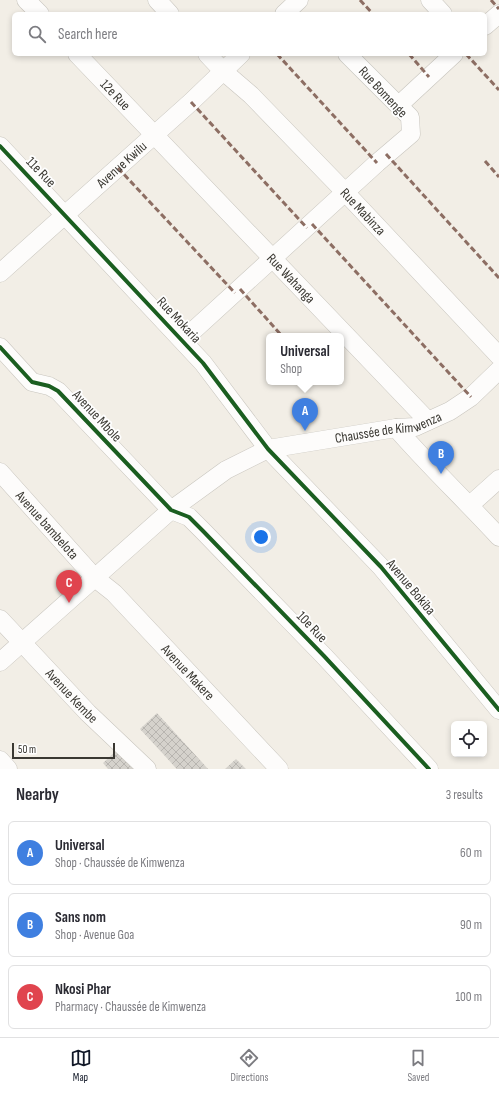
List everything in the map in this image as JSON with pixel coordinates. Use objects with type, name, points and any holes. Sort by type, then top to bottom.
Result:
[{"type":"street","points":[[26,0],[38,12]]},
{"type":"street","points":[[157,0],[168,12]]},
{"type":"street","points":[[430,0],[440,12]]},
{"type":"street","points":[[487,24],[499,14]]},
{"type":"street","name":"12e Rue","points":[[79,56],[154,135]]},
{"type":"street","name":"Rue Mabinza","points":[[209,56],[223,71],[251,95],[345,192],[499,356]]},
{"type":"street","name":"Avenue Kwilu","points":[[0,273],[154,135],[239,56]]},
{"type":"street","name":"Rue Bomenge","points":[[345,192],[410,134],[410,117],[349,56]]},
{"type":"street","points":[[399,105],[452,56]]},
{"type":"street","name":"Rue Wahanga","points":[[154,135],[428,421]]},
{"type":"street","name":"11e Rue","points":[[0,146],[65,214]]},
{"type":"street","points":[[183,340],[345,192]]},
{"type":"street","name":"Rue Mokaria","points":[[65,214],[203,363],[268,449]]},
{"type":"street","name":"Avenue Mbole","points":[[0,347],[32,382],[49,386],[58,391],[171,510]]},
{"type":"street","name":"Chaussée de Kimwenza","points":[[0,662],[171,510],[226,470],[268,449],[396,428],[415,427],[450,411],[471,397],[499,370]]},
{"type":"street","points":[[396,428],[430,467],[470,505],[499,537]]},
{"type":"street","name":"Avenue Bokiba","points":[[268,449],[381,568],[499,710]]},
{"type":"street","name":"Avenue bambelota","points":[[0,472],[95,578]]},
{"type":"street","points":[[470,505],[499,479]]},
{"type":"street","name":"10e Rue","points":[[171,510],[189,518],[203,531],[324,656],[429,769]]},
{"type":"street","name":"Avenue Makere","points":[[95,578],[114,593],[278,769]]},
{"type":"street","name":"Avenue Kembe","points":[[0,619],[20,643],[88,713],[147,769]]},
{"type":"street","points":[[0,760],[8,769]]},
{"type":"building","points":[[157,713],[208,769],[177,769],[140,729]]},
{"type":"building","points":[[119,748],[139,769],[108,769],[103,763]]},
{"type":"building","points":[[236,759],[246,769],[225,769]]},
{"type":"marked path","points":[[360,0],[371,12]]},
{"type":"marked path","points":[[491,0],[499,9]]},
{"type":"marked path","points":[[279,56],[377,163]]},
{"type":"marked path","points":[[411,56],[429,77]]},
{"type":"marked path","points":[[468,56],[499,90]]},
{"type":"marked path","points":[[191,102],[307,228]]},
{"type":"marked path","points":[[386,154],[499,278]]},
{"type":"marked path","points":[[485,161],[499,177]]},
{"type":"marked path","points":[[118,168],[235,293]]},
{"type":"marked path","points":[[312,224],[471,397]]},
{"type":"marked path","points":[[240,289],[279,333]]},
{"type":"cycle path","points":[[0,146],[203,363],[268,449],[381,567],[499,710]]},
{"type":"cycle path","points":[[0,347],[32,382],[49,386],[58,391],[171,510],[189,517],[324,656],[429,769]]},
{"type":"place","name":"Universal","points":[[305,431]]},
{"type":"place","name":"Sans nom","points":[[441,474]]},
{"type":"place","name":"Nkosi Phar","points":[[69,603]]}]
